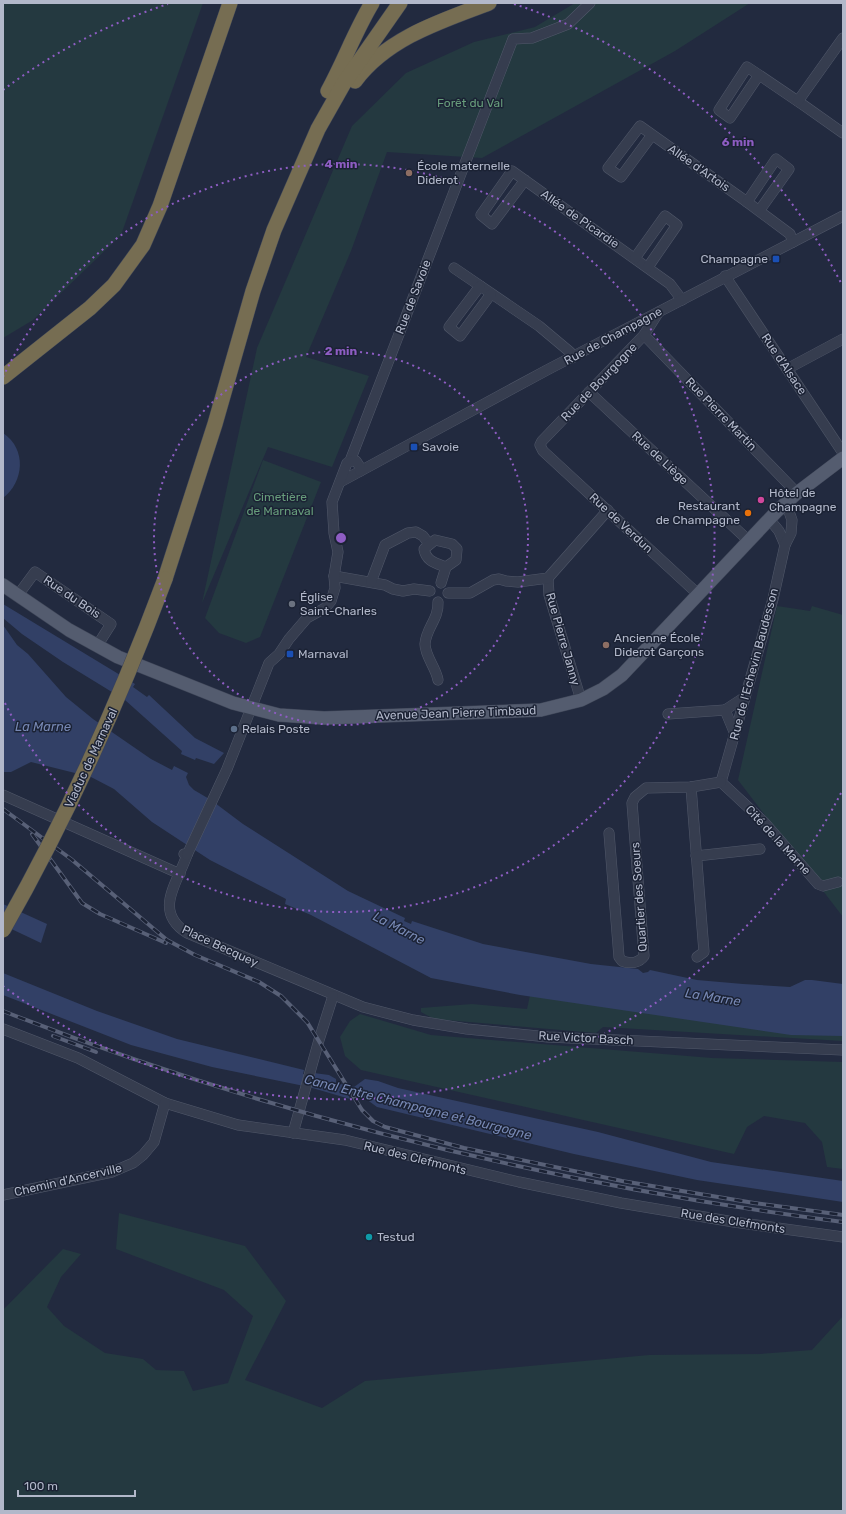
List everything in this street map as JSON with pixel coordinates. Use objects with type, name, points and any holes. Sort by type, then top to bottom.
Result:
[{"type":"highway","points":[[3,370],[92,298],[117,272],[136,244],[150,218],[164,182],[223,3]]},
{"type":"highway","points":[[3,377],[90,308],[114,285],[140,250],[160,206],[231,3]]},
{"type":"highway","points":[[289,183],[303,140],[342,66],[361,21],[372,3]]},
{"type":"highway","points":[[289,183],[300,151],[339,81],[392,3]]},
{"type":"highway","points":[[289,183],[344,83],[400,3]]},
{"type":"highway","points":[[289,183],[339,102],[357,77],[376,58],[411,35],[489,3]]},
{"type":"highway","name":"Viaduc de Marnaval","points":[[3,930],[63,819],[104,732],[135,660],[165,579],[199,470],[209,423],[244,297],[289,183]]},
{"type":"main road","name":"Avenue Jean Pierre Timbaud","points":[[3,585],[97,646],[137,665],[250,709],[293,717],[324,718],[524,712],[555,708],[581,700],[603,689],[622,675],[769,519],[797,493],[843,458]]},
{"type":"street","name":"Rue de Savoie","points":[[250,709],[269,663],[279,654],[307,618],[325,608],[330,601],[335,588],[334,576],[338,552],[334,533],[332,502],[342,481],[354,467],[354,447],[513,40],[532,38],[568,24],[590,3]]},
{"type":"street","points":[[798,101],[843,38]]},
{"type":"street","points":[[759,75],[730,118],[719,110],[747,67],[759,75],[798,101],[843,133]]},
{"type":"street","name":"Allée d'Artois","points":[[652,135],[620,177],[608,168],[640,126],[790,234],[793,242]]},
{"type":"street","points":[[747,202],[776,159],[789,169],[759,211]]},
{"type":"street","name":"Allée de Picardie","points":[[525,180],[492,224],[481,215],[512,171],[525,180],[648,267],[670,284],[682,300]]},
{"type":"street","points":[[635,258],[665,216],[676,225],[648,267]]},
{"type":"street","name":"Rue de Champagne","points":[[354,467],[383,458],[725,276],[843,216]]},
{"type":"street","points":[[454,268],[539,326],[570,352],[572,358]]},
{"type":"street","name":"Rue d'Alsace","points":[[725,276],[843,453]]},
{"type":"street","points":[[480,286],[449,328],[460,336],[492,294]]},
{"type":"street","name":"Rue de Bourgogne","points":[[543,452],[540,445],[542,440],[644,335],[659,311]]},
{"type":"street","name":"Rue Pierre Martin","points":[[644,335],[797,493]]},
{"type":"street","points":[[787,369],[843,339]]},
{"type":"street","name":"Rue de Liège","points":[[589,392],[749,541]]},
{"type":"street","name":"Rue de Verdun","points":[[543,452],[699,595]]},
{"type":"street","name":"Rue de l'Echevin Baudesson","points":[[721,782],[773,599],[785,545],[792,526],[791,514],[786,503]]},
{"type":"street","name":"Rue Pierre Janny","points":[[448,593],[470,593],[493,580],[499,579],[506,582],[518,582],[548,578],[608,510]]},
{"type":"street","points":[[769,519],[779,531],[785,545]]},
{"type":"street","points":[[371,582],[385,545],[408,533],[416,532],[423,536],[429,544]]},
{"type":"street","points":[[441,583],[446,567],[456,560],[457,549],[452,544],[435,540],[424,549],[425,555],[430,560],[446,567]]},
{"type":"street","name":"Rue du Bois","points":[[18,595],[35,572],[111,624],[97,646]]},
{"type":"street","points":[[334,576],[371,582],[403,591],[414,589],[430,592]]},
{"type":"street","name":"Rue Pierre Janny","points":[[548,578],[549,595],[581,700]]},
{"type":"street","points":[[438,602],[431,597],[430,592],[435,584],[441,583]]},
{"type":"street","points":[[438,602],[446,598],[448,593],[445,586],[441,583]]},
{"type":"street","points":[[438,602],[438,612],[431,625],[425,644],[438,680]]},
{"type":"street","points":[[668,714],[725,710],[746,696]]},
{"type":"street","name":"Place Becquey","points":[[250,709],[227,769],[186,855],[169,903],[168,910],[171,918],[187,933],[333,996]]},
{"type":"street","points":[[725,710],[735,734]]},
{"type":"street","name":"Quartier des Soeurs","points":[[609,833],[619,957],[622,961],[634,963],[641,961],[644,956],[632,803],[635,797],[646,788],[690,787],[721,782]]},
{"type":"street","name":"Cité de la Marne","points":[[721,782],[764,822],[818,884],[823,886],[838,882]]},
{"type":"street","points":[[690,787],[704,952],[697,957]]},
{"type":"street","points":[[3,795],[180,874]]},
{"type":"street","points":[[696,856],[760,849]]},
{"type":"street","points":[[293,1133],[308,1083],[318,1040],[333,996]]},
{"type":"street","name":"Rue Victor Basch","points":[[333,996],[395,1017],[502,1033],[548,1037],[843,1050]]},
{"type":"street","name":"Rue des Clefmonts","points":[[3,1029],[84,1060],[165,1103],[238,1125],[344,1140],[519,1182],[621,1203],[734,1222],[843,1237]]},
{"type":"street","name":"Chemin d'Ancerville","points":[[3,1195],[112,1172],[133,1163],[143,1155],[154,1142],[165,1103]]},
{"type":"green space","points":[[3,3],[203,3],[121,235],[33,320],[3,338]]},
{"type":"green space","name":"Forêt du Val","points":[[575,3],[750,3],[675,51],[482,158],[387,152],[351,251],[306,357],[369,376],[332,467],[268,447],[202,603],[257,348],[352,126],[406,73],[474,42],[535,27]]},
{"type":"green space","name":"Cimetière de Marnaval","points":[[263,460],[321,482],[260,637],[246,643],[219,633],[205,618]]},
{"type":"green space","points":[[777,606],[810,611],[812,606],[843,615],[843,917],[738,780]]},
{"type":"green space","points":[[531,991],[843,1026],[843,1041],[603,1027],[596,1033],[434,1019],[421,1012],[421,1008],[472,1004],[527,1009]]},
{"type":"green space","points":[[360,1014],[431,1035],[712,1058],[843,1062],[843,1169],[827,1167],[822,1142],[805,1123],[764,1116],[747,1127],[734,1154],[361,1070],[345,1056],[340,1037],[350,1021]]},
{"type":"green space","points":[[119,1213],[245,1246],[286,1301],[245,1380],[322,1408],[365,1381],[649,1355],[760,1354],[812,1350],[843,1316],[843,1511],[3,1511],[3,1310],[63,1249],[81,1254],[61,1277],[47,1307],[64,1326],[105,1353],[143,1359],[156,1370],[184,1371],[193,1391],[228,1383],[253,1316],[224,1290],[116,1249]]},
{"type":"water","points":[[3,433],[11,440],[16,448],[20,466],[19,475],[15,483],[3,498]]},
{"type":"water","points":[[3,604],[135,684],[133,687],[147,697],[149,695],[195,738],[224,753],[214,764],[196,758],[195,760],[181,754],[182,751],[125,700],[63,662],[22,634],[3,618]]},
{"type":"water","name":"La Marne","points":[[3,625],[17,645],[28,654],[66,697],[93,719],[151,759],[172,770],[174,766],[188,773],[186,777],[189,785],[194,790],[211,800],[243,824],[348,891],[405,918],[404,921],[411,924],[412,921],[483,944],[591,964],[638,969],[643,973],[650,970],[697,980],[790,987],[805,980],[843,984],[843,1036],[791,1035],[520,995],[431,978],[311,915],[285,904],[286,899],[210,860],[152,822],[114,789],[91,777],[31,762],[11,772],[3,772]]},
{"type":"water","points":[[3,904],[47,924],[41,943],[3,925]]},
{"type":"water","name":"Canal Entre Champagne et Bourgogne","points":[[3,973],[97,1011],[177,1039],[304,1070],[303,1074],[312,1077],[314,1073],[329,1075],[336,1079],[336,1083],[354,1087],[365,1079],[378,1081],[398,1088],[598,1132],[711,1162],[843,1181],[843,1202],[697,1180],[574,1154],[377,1107],[362,1096],[347,1092],[350,1099],[309,1087],[212,1067],[131,1045],[3,995]]},
{"type":"railway","points":[[3,809],[71,859],[167,940],[195,955],[259,982],[281,996],[307,1022],[362,1110],[373,1121],[385,1127],[464,1148],[622,1181],[754,1203],[843,1215]]},
{"type":"railway","points":[[32,834],[82,903],[100,914],[166,943]]},
{"type":"railway","points":[[3,1011],[105,1049],[208,1083],[312,1115],[417,1142],[522,1167],[629,1188],[736,1207],[843,1222]]},
{"type":"railway","points":[[53,1036],[96,1052]]},
{"type":"place","name":"École maternelle Diderot","points":[[409,173]]},
{"type":"place","name":"Champagne","points":[[776,259]]},
{"type":"place","name":"Savoie","points":[[414,447]]},
{"type":"place","name":"Hôtel de Champagne","points":[[761,500]]},
{"type":"place","name":"Restaurant de Champagne","points":[[748,513]]},
{"type":"place","name":"Église Saint-Charles","points":[[292,604]]},
{"type":"place","name":"Ancienne École Diderot Garçons","points":[[606,645]]},
{"type":"place","name":"Marnaval","points":[[290,654]]},
{"type":"place","name":"Relais Poste","points":[[234,729]]},
{"type":"place","name":"Testud","points":[[369,1237]]}]
